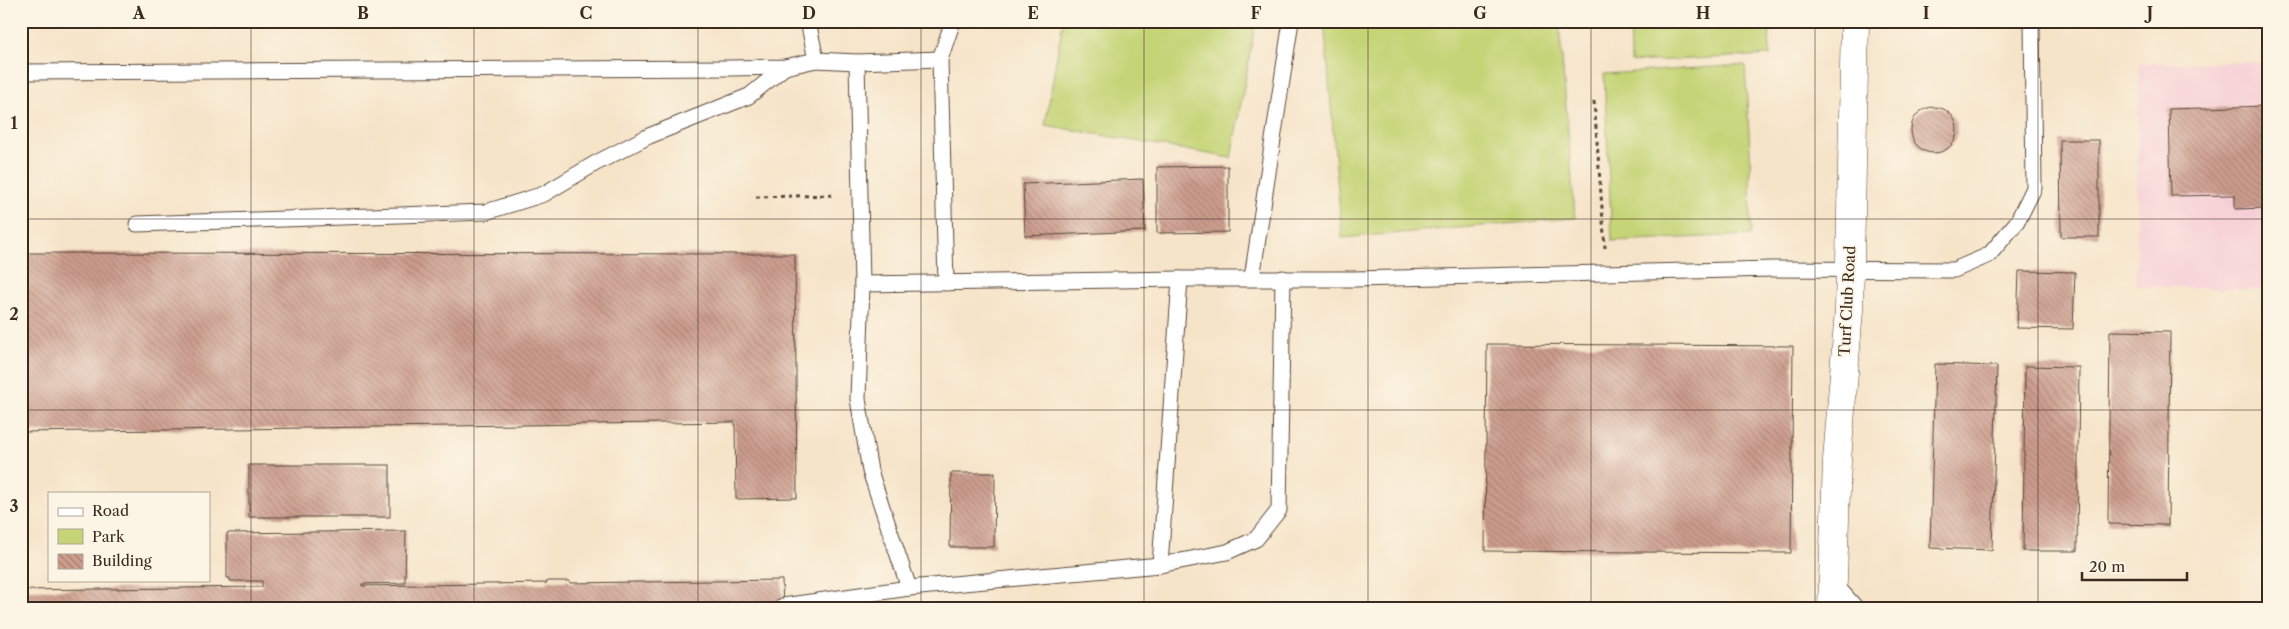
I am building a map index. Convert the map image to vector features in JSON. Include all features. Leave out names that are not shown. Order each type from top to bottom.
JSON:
[{"type":"street","name":"Turf Club Road","points":[[1832,608],[1850,269],[1855,21]]},
{"type":"lane","points":[[808,21],[816,60]]},
{"type":"lane","points":[[946,283],[940,59],[953,21]]},
{"type":"lane","points":[[1252,278],[1291,21]]},
{"type":"lane","points":[[862,284],[1180,278],[1354,279],[1774,269],[1954,270],[1989,255],[2017,222],[2034,188],[2032,21]]},
{"type":"lane","points":[[21,72],[785,67],[816,60],[857,62],[940,59]]},
{"type":"lane","points":[[857,62],[862,284],[858,400],[870,471],[909,588]]},
{"type":"lane","points":[[137,224],[486,212],[544,194],[596,163],[649,136],[749,96],[785,67]]},
{"type":"lane","points":[[1160,565],[1180,278]]},
{"type":"lane","points":[[783,606],[909,588],[1160,565],[1227,552],[1256,539],[1279,510],[1283,278]]},
{"type":"lane","points":[[1832,581],[1856,608]]},
{"type":"path","points":[[1594,101],[1607,274]]},
{"type":"path","points":[[756,197],[860,194]]},
{"type":"shaded area","points":[[2268,62],[2268,290],[2136,286],[2139,63]]},
{"type":"green space","points":[[1063,21],[1256,21],[1231,158],[1045,125]]},
{"type":"green space","points":[[1324,21],[1559,21],[1575,218],[1342,238]]},
{"type":"green space","points":[[1630,21],[1769,21],[1770,55],[1631,62]]},
{"type":"green space","points":[[1745,65],[1750,150],[1751,235],[1612,241],[1604,74]]},
{"type":"building","points":[[2268,106],[2268,208],[2235,209],[2235,195],[2171,196],[2169,109]]},
{"type":"building","points":[[1939,107],[1951,113],[1956,121],[1956,139],[1951,147],[1943,152],[1929,153],[1917,147],[1912,139],[1911,125],[1917,113],[1925,108]]},
{"type":"building","points":[[2060,140],[2099,140],[2099,237],[2061,237]]},
{"type":"building","points":[[1228,166],[1228,232],[1157,233],[1157,167]]},
{"type":"building","points":[[1143,179],[1145,231],[1025,236],[1023,184]]},
{"type":"building","points":[[21,253],[795,254],[797,498],[736,499],[735,422],[21,432]]},
{"type":"building","points":[[2019,271],[2075,272],[2073,329],[2017,328]]},
{"type":"building","points":[[2110,331],[2170,332],[2168,525],[2108,524]]},
{"type":"building","points":[[1487,344],[1793,346],[1791,553],[1485,551]]},
{"type":"building","points":[[1935,364],[1997,366],[1992,550],[1930,548]]},
{"type":"building","points":[[2025,366],[2079,367],[2077,551],[2023,551]]},
{"type":"building","points":[[249,465],[390,465],[390,517],[249,517]]},
{"type":"building","points":[[951,473],[995,473],[994,547],[950,547]]},
{"type":"building","points":[[406,531],[405,583],[362,584],[362,586],[547,583],[547,581],[570,581],[570,583],[782,580],[783,608],[21,608],[21,590],[262,587],[262,581],[230,581],[230,578],[227,578],[227,533]]}]
